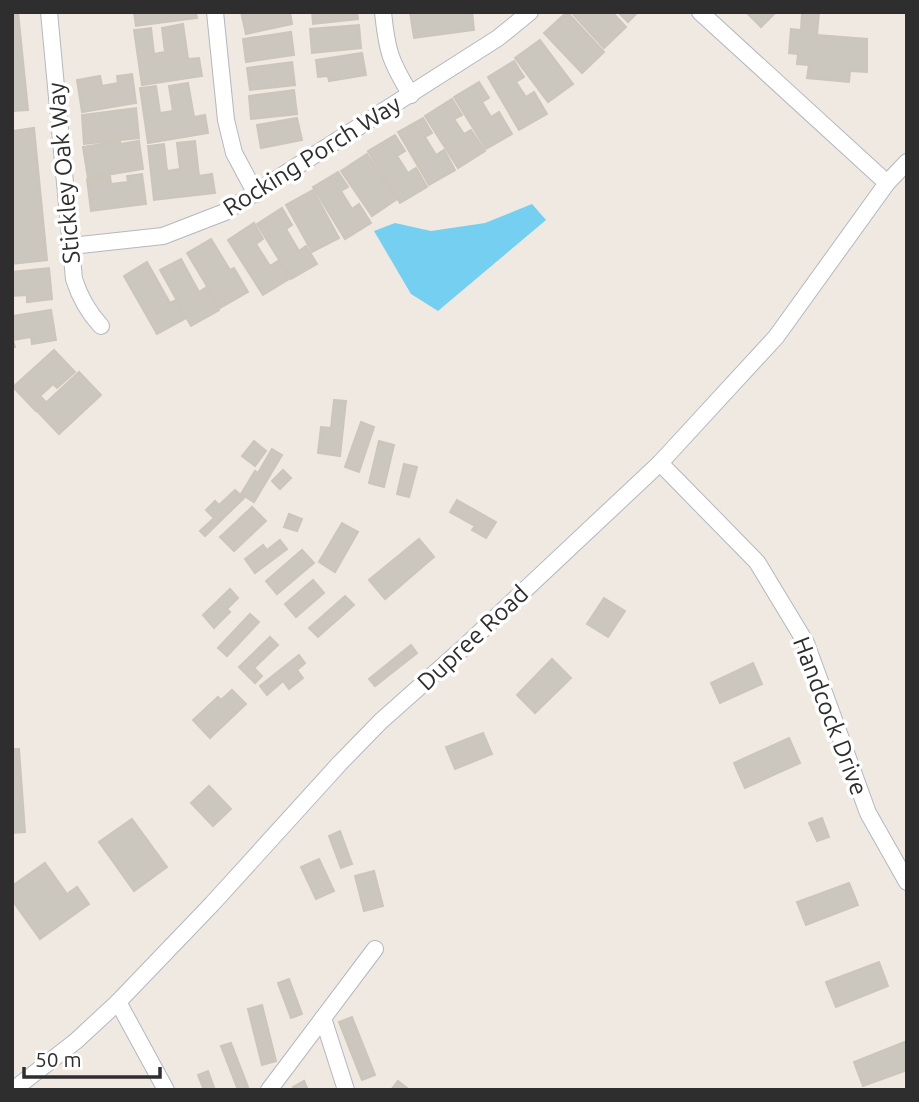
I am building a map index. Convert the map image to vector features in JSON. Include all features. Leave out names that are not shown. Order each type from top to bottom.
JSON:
[{"type":"street","name":"Stickley Oak Way","points":[[49,12],[74,279],[79,296],[101,326]]},
{"type":"street","points":[[215,12],[226,120],[234,153],[256,194]]},
{"type":"street","points":[[383,12],[387,49],[394,67],[411,95]]},
{"type":"street","name":"Rocking Porch Way","points":[[71,246],[163,236],[225,212],[498,38],[530,12]]},
{"type":"street","points":[[700,12],[887,183]]},
{"type":"street","name":"Dupree Road","points":[[13,1090],[39,1072],[118,1002],[381,721],[462,649],[660,463],[776,337],[887,183],[907,162]]},
{"type":"street","name":"Handcock Drive","points":[[660,463],[757,562],[806,643],[868,814],[907,882]]},
{"type":"street","points":[[270,1090],[375,949]]},
{"type":"street","points":[[118,1002],[166,1090]]},
{"type":"street","points":[[323,1018],[346,1090]]},
{"type":"water","points":[[532,204],[546,220],[438,311],[411,294],[374,231],[395,223],[431,231],[485,223]]},
{"type":"building","points":[[12,12],[18,12],[28,110],[12,111]]},
{"type":"building","points":[[134,12],[196,12],[197,18],[136,26]]},
{"type":"building","points":[[241,12],[290,12],[292,24],[246,34]]},
{"type":"building","points":[[312,12],[357,12],[358,19],[313,24]]},
{"type":"building","points":[[410,12],[472,12],[474,30],[414,38]]},
{"type":"building","points":[[567,12],[604,52],[582,73],[544,33]]},
{"type":"building","points":[[571,12],[612,12],[626,27],[604,48]]},
{"type":"building","points":[[618,12],[638,12],[628,22]]},
{"type":"building","points":[[746,12],[776,12],[761,27]]},
{"type":"building","points":[[802,12],[819,12],[817,35],[867,39],[867,72],[850,71],[849,82],[807,78],[809,65],[797,64],[798,54],[789,53],[791,29],[801,30]]},
{"type":"building","points":[[183,24],[188,59],[199,58],[202,76],[142,85],[134,30],[151,28],[154,54],[165,52],[162,28]]},
{"type":"building","points":[[359,25],[361,48],[312,53],[310,29]]},
{"type":"building","points":[[291,32],[294,55],[246,62],[243,39]]},
{"type":"building","points":[[540,40],[573,84],[548,102],[515,58]]},
{"type":"building","points":[[362,53],[366,75],[329,81],[328,76],[318,77],[316,60]]},
{"type":"building","points":[[514,61],[524,77],[516,82],[526,97],[534,92],[547,114],[519,130],[488,77]]},
{"type":"building","points":[[292,62],[295,85],[250,90],[247,68]]},
{"type":"building","points":[[132,74],[136,103],[82,112],[77,80],[100,76],[102,86],[118,83],[117,76]]},
{"type":"building","points":[[479,82],[489,98],[482,102],[491,117],[499,112],[512,134],[486,149],[454,97]]},
{"type":"building","points":[[188,83],[194,117],[205,115],[208,133],[148,143],[140,88],[156,86],[160,113],[173,111],[169,86]]},
{"type":"building","points":[[294,90],[297,114],[251,119],[249,96]]},
{"type":"building","points":[[452,99],[462,115],[454,119],[464,134],[471,130],[485,151],[458,168],[425,116]]},
{"type":"building","points":[[136,108],[139,138],[84,144],[82,115]]},
{"type":"building","points":[[297,118],[302,140],[261,148],[257,125]]},
{"type":"building","points":[[423,118],[432,133],[425,137],[436,155],[444,150],[455,170],[429,185],[398,132]]},
{"type":"building","points":[[34,128],[47,260],[12,264],[12,131]]},
{"type":"building","points":[[395,135],[405,151],[397,156],[408,173],[416,168],[427,187],[400,203],[368,151]]},
{"type":"building","points":[[120,141],[120,144],[139,141],[143,169],[88,178],[83,147]]},
{"type":"building","points":[[195,141],[199,176],[212,174],[215,193],[154,200],[148,146],[164,144],[167,171],[180,169],[177,143]]},
{"type":"building","points":[[367,154],[397,199],[372,216],[341,171]]},
{"type":"building","points":[[338,172],[348,187],[341,191],[352,209],[359,204],[371,223],[345,239],[313,187]]},
{"type":"building","points":[[142,174],[146,204],[91,211],[87,179],[110,176],[111,184],[128,182],[127,176]]},
{"type":"building","points":[[313,190],[339,238],[312,252],[286,205]]},
{"type":"building","points":[[282,208],[292,225],[286,229],[299,251],[306,246],[317,264],[291,279],[257,224]]},
{"type":"building","points":[[254,223],[263,239],[256,244],[270,266],[278,261],[289,279],[263,295],[228,240]]},
{"type":"building","points":[[211,239],[230,270],[234,268],[248,292],[220,308],[187,253]]},
{"type":"building","points":[[181,259],[199,292],[207,287],[219,310],[191,326],[160,270]]},
{"type":"building","points":[[147,262],[170,303],[176,300],[186,318],[157,334],[124,276]]},
{"type":"building","points":[[49,268],[52,299],[27,302],[27,295],[12,296],[12,272]]},
{"type":"building","points":[[51,310],[56,340],[32,344],[31,337],[13,340],[15,347],[12,347],[12,316]]},
{"type":"building","points":[[54,350],[75,372],[57,388],[53,384],[40,396],[46,402],[36,411],[13,387]]},
{"type":"building","points":[[79,372],[101,395],[59,434],[37,411]]},
{"type":"building","points":[[334,400],[346,401],[340,456],[318,453],[321,427],[331,428]]},
{"type":"building","points":[[361,422],[374,427],[359,472],[345,467]]},
{"type":"building","points":[[254,441],[266,451],[255,466],[242,456]]},
{"type":"building","points":[[379,441],[394,445],[384,487],[369,483]]},
{"type":"building","points":[[272,449],[282,455],[254,502],[241,494]]},
{"type":"building","points":[[404,464],[417,467],[409,497],[397,494]]},
{"type":"building","points":[[283,470],[291,478],[280,489],[272,481]]},
{"type":"building","points":[[235,490],[244,498],[205,536],[200,531],[214,518],[206,510],[215,501],[219,505]]},
{"type":"building","points":[[457,500],[496,522],[486,538],[472,530],[475,526],[450,512]]},
{"type":"building","points":[[252,507],[266,521],[234,551],[220,537]]},
{"type":"building","points":[[289,514],[302,519],[297,531],[284,527]]},
{"type":"building","points":[[342,523],[358,532],[335,572],[319,562]]},
{"type":"building","points":[[419,539],[434,557],[385,599],[369,580]]},
{"type":"building","points":[[280,540],[287,549],[255,573],[245,559],[263,545],[267,550]]},
{"type":"building","points":[[302,550],[314,563],[277,594],[266,581]]},
{"type":"building","points":[[313,580],[324,593],[296,617],[285,604]]},
{"type":"building","points":[[230,589],[238,598],[227,609],[230,612],[214,628],[203,615]]},
{"type":"building","points":[[345,596],[354,605],[318,637],[309,628]]},
{"type":"building","points":[[604,598],[625,611],[608,637],[587,624]]},
{"type":"building","points":[[250,614],[259,622],[227,656],[218,648]]},
{"type":"building","points":[[270,637],[278,645],[254,668],[262,676],[255,683],[239,667]]},
{"type":"building","points":[[411,645],[417,653],[375,686],[369,679]]},
{"type":"building","points":[[299,655],[305,663],[297,670],[303,678],[289,689],[283,681],[267,695],[260,686]]},
{"type":"building","points":[[552,659],[571,678],[535,713],[517,695]]},
{"type":"building","points":[[753,663],[762,684],[720,703],[711,683]]},
{"type":"building","points":[[232,690],[246,704],[210,738],[193,720],[218,697],[221,700]]},
{"type":"building","points":[[483,733],[492,754],[455,769],[446,747]]},
{"type":"building","points":[[789,738],[800,763],[745,788],[734,763]]},
{"type":"building","points":[[12,749],[19,749],[25,832],[12,833]]},
{"type":"building","points":[[209,786],[231,809],[213,826],[191,803]]},
{"type":"building","points":[[822,818],[829,837],[817,841],[809,823]]},
{"type":"building","points":[[132,819],[167,867],[134,891],[99,842]]},
{"type":"building","points":[[340,831],[352,864],[341,868],[329,836]]},
{"type":"building","points":[[319,859],[334,891],[316,899],[301,867]]},
{"type":"building","points":[[45,863],[67,894],[77,887],[89,904],[40,939],[12,900],[12,886]]},
{"type":"building","points":[[374,871],[383,906],[364,911],[355,876]]},
{"type":"building","points":[[849,883],[858,905],[806,925],[797,902]]},
{"type":"building","points":[[879,962],[888,986],[836,1007],[826,982]]},
{"type":"building","points":[[289,979],[302,1014],[291,1018],[278,983]]},
{"type":"building","points":[[262,1005],[276,1061],[262,1065],[248,1009]]},
{"type":"building","points":[[352,1017],[375,1075],[362,1080],[339,1022]]},
{"type":"building","points":[[907,1041],[907,1070],[863,1086],[854,1062]]},
{"type":"building","points":[[231,1043],[248,1087],[242,1090],[238,1090],[221,1046]]},
{"type":"building","points":[[208,1071],[215,1090],[204,1090],[198,1075]]},
{"type":"building","points":[[304,1081],[308,1090],[294,1090],[293,1087]]},
{"type":"building","points":[[398,1081],[407,1088],[406,1090],[391,1090]]}]
